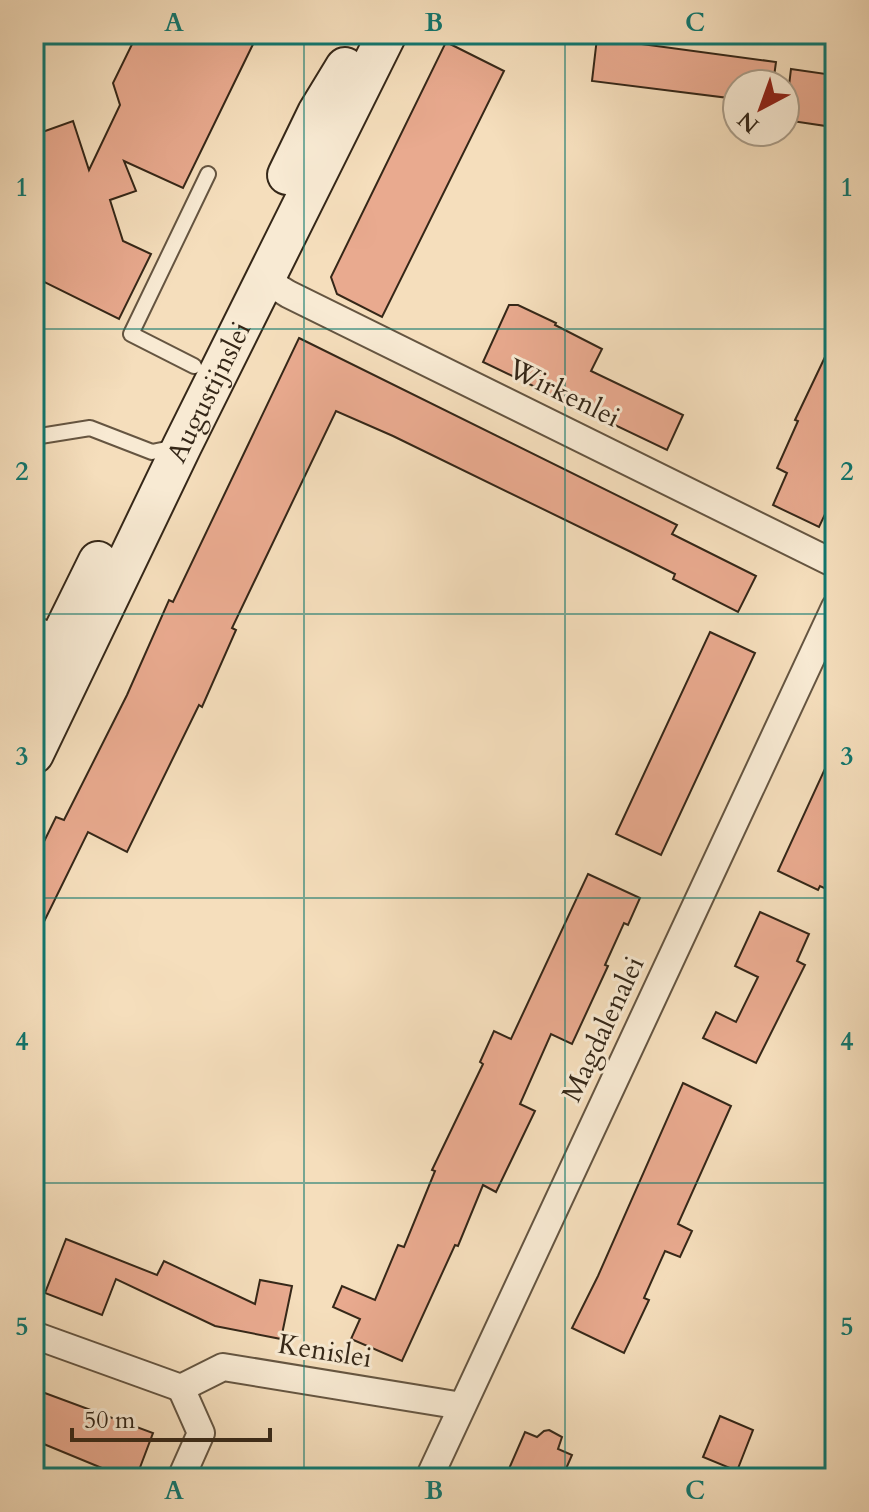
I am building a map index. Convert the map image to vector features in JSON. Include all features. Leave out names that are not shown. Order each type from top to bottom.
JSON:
[{"type":"street","name":"Augustijnslei","points":[[34,754],[167,449],[194,366],[317,113],[365,34]]},
{"type":"street","name":"Augustijnslei","points":[[41,679],[48,629],[167,449],[264,279],[387,34]]},
{"type":"street","name":"Wirkenlei","points":[[264,279],[288,294],[835,564]]},
{"type":"street","name":"Magdalenalei","points":[[429,1478],[835,607]]},
{"type":"street","points":[[34,1335],[181,1388],[201,1433],[181,1478]]},
{"type":"street","name":"Kenislei","points":[[181,1388],[223,1367],[462,1406]]},
{"type":"lane","points":[[194,366],[131,334],[208,174]]},
{"type":"lane","points":[[34,437],[90,428],[167,449]]},
{"type":"lane","points":[[34,723],[41,679]]},
{"type":"building","points":[[137,34],[258,34],[183,188],[124,161],[136,191],[110,200],[123,241],[151,254],[119,319],[34,277],[34,135],[73,121],[89,170],[120,105],[113,83]]},
{"type":"building","points":[[597,38],[776,62],[775,68],[721,68],[721,97],[592,81]]},
{"type":"building","points":[[446,42],[504,71],[382,317],[337,294],[331,277]]},
{"type":"building","points":[[801,70],[833,75],[826,126],[801,122]]},
{"type":"building","points":[[509,305],[518,305],[602,349],[591,371],[683,415],[667,450],[483,362]]},
{"type":"building","points":[[835,336],[835,493],[819,527],[773,505],[787,473],[777,468],[798,421],[795,420]]},
{"type":"building","points":[[299,338],[677,525],[672,534],[756,576],[738,612],[673,579],[675,574],[631,552],[336,411],[232,628],[236,630],[202,707],[199,705],[127,852],[88,832],[34,942],[34,862],[56,817],[64,820],[127,695],[169,600],[173,602]]},
{"type":"building","points":[[710,632],[755,653],[661,855],[616,834]]},
{"type":"building","points":[[835,747],[835,893],[820,886],[818,890],[778,871]]},
{"type":"building","points":[[588,874],[640,898],[628,925],[624,923],[572,1044],[551,1034],[520,1104],[535,1111],[496,1192],[483,1185],[458,1246],[455,1245],[402,1361],[351,1339],[360,1319],[333,1307],[342,1286],[375,1300],[398,1245],[404,1247],[435,1171],[432,1170],[483,1064],[480,1062],[494,1031],[511,1039]]},
{"type":"building","points":[[760,912],[809,934],[797,961],[805,965],[756,1063],[703,1038],[716,1012],[736,1022],[758,977],[735,966]]},
{"type":"building","points":[[683,1083],[731,1106],[678,1224],[692,1231],[680,1257],[665,1251],[644,1298],[649,1300],[624,1353],[572,1328]]},
{"type":"building","points":[[66,1239],[157,1275],[164,1261],[255,1304],[260,1280],[292,1286],[281,1339],[215,1326],[116,1279],[102,1315],[45,1293]]},
{"type":"building","points":[[34,1389],[153,1433],[136,1478],[126,1478],[34,1440]]},
{"type":"building","points":[[720,1416],[753,1430],[737,1471],[703,1457]]},
{"type":"building","points":[[549,1430],[562,1437],[558,1449],[572,1455],[562,1478],[522,1478],[508,1471],[525,1432],[537,1437]]}]
